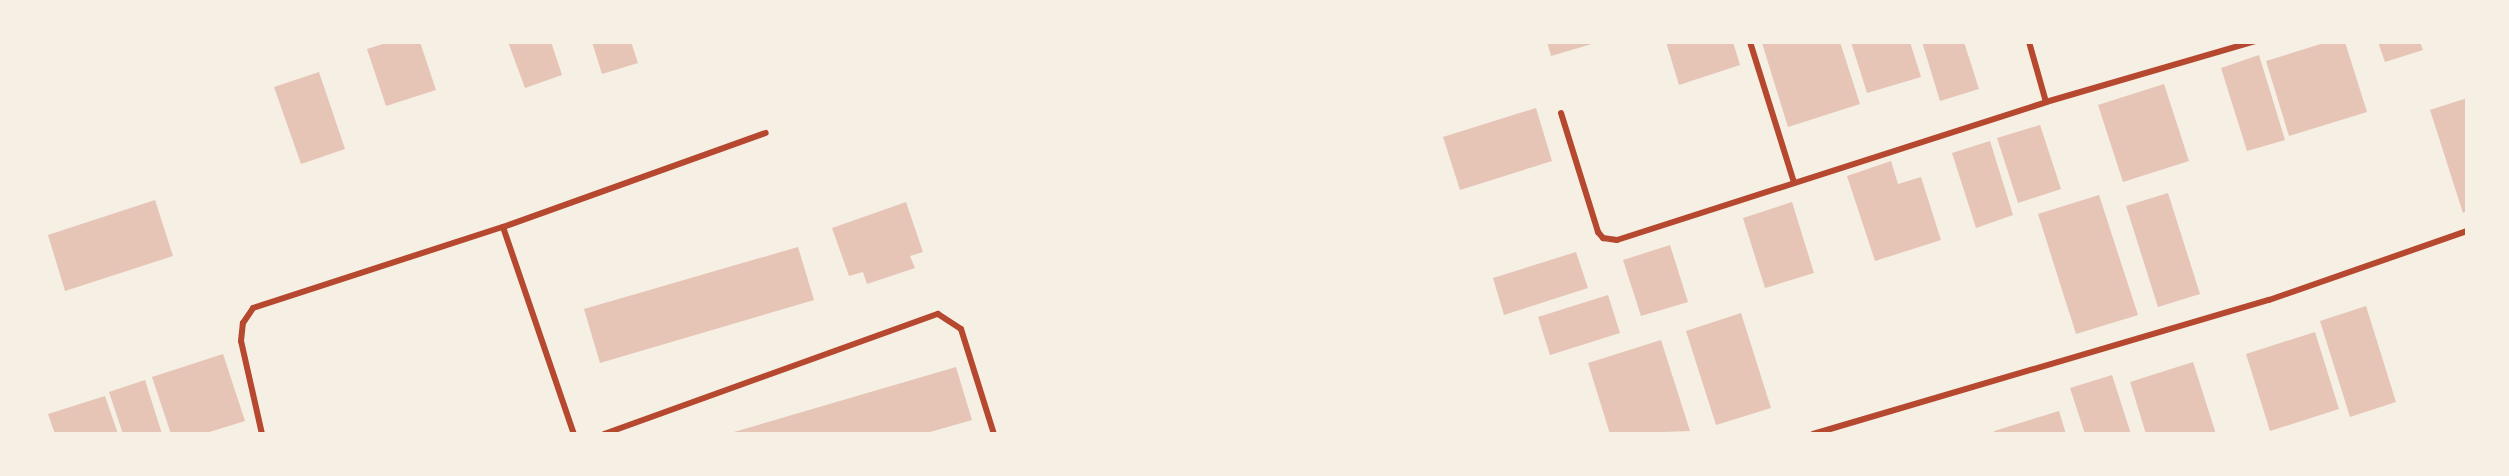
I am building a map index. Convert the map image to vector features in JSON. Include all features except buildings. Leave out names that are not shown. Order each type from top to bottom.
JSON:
[{"type":"street","points":[[1750,42],[1794,182]]},
{"type":"street","points":[[2029,42],[2046,102]]},
{"type":"street","points":[[1561,113],[1598,232],[1609,240],[2046,102],[2253,42]]},
{"type":"street","points":[[262,434],[241,341],[243,323],[253,308],[503,227],[766,133]]},
{"type":"street","points":[[503,227],[574,434]]},
{"type":"street","points":[[1813,434],[2269,300],[2467,231]]},
{"type":"street","points":[[604,434],[938,314],[961,329],[994,434]]}]
